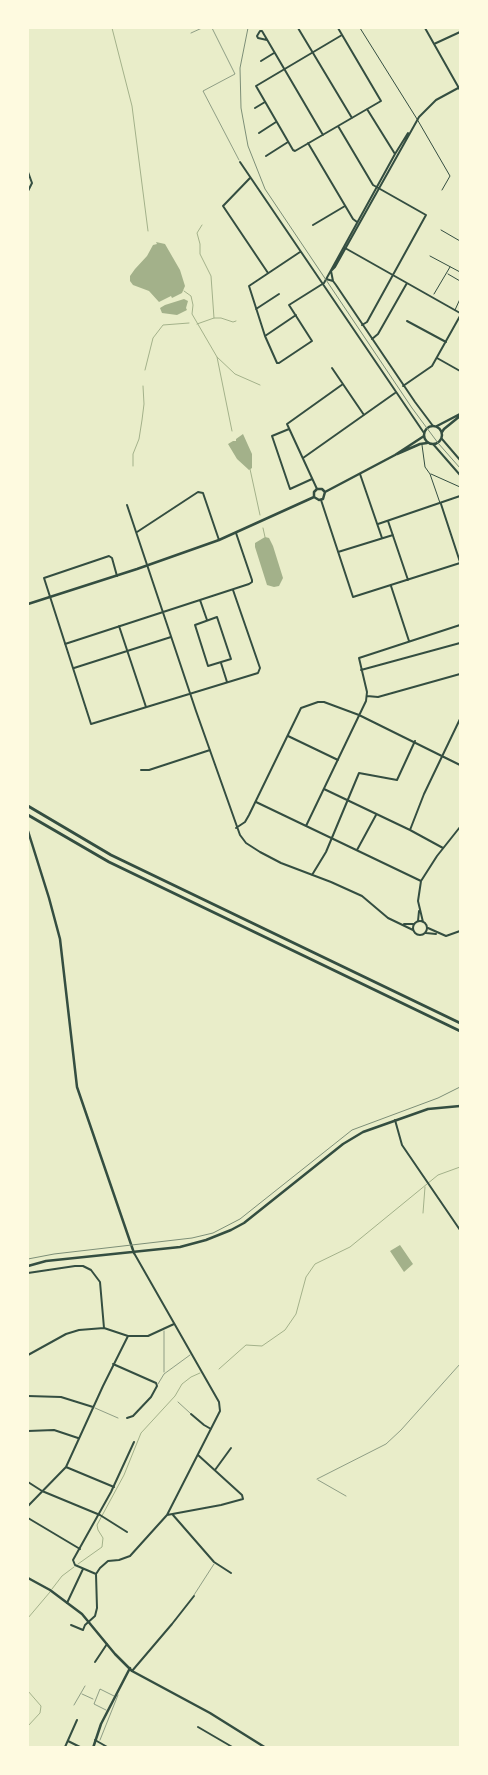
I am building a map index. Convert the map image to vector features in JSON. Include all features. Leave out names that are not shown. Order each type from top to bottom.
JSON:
[{"type":"highway","points":[[28,806],[111,856],[460,1023]]},
{"type":"highway","points":[[28,815],[109,862],[460,1031]]},
{"type":"main road","points":[[395,455],[424,435],[427,428],[460,415]]},
{"type":"main road","points":[[325,492],[420,444],[438,443],[442,439],[442,432],[445,428],[460,415]]},
{"type":"main road","points":[[435,426],[442,432]]},
{"type":"main road","points":[[424,435],[428,443]]},
{"type":"main road","points":[[314,497],[314,492],[317,489],[322,489],[325,492]]},
{"type":"main road","points":[[28,604],[148,566],[219,540],[314,497],[321,500],[324,498],[325,492]]},
{"type":"main road","points":[[28,830],[60,939],[77,1087],[134,1252]]},
{"type":"main road","points":[[28,1266],[46,1261],[188,1245],[206,1240],[231,1230],[249,1219],[354,1137],[372,1128],[428,1109],[460,1106]]},
{"type":"main road","points":[[28,1578],[50,1590],[89,1622],[131,1670],[210,1713],[266,1748]]},
{"type":"main road","points":[[93,1748],[107,1711],[131,1670]]},
{"type":"street","points":[[298,28],[352,118]]},
{"type":"street","points":[[338,28],[381,101],[295,151],[256,86],[342,35]]},
{"type":"street","points":[[360,28],[450,176],[442,190]]},
{"type":"street","points":[[300,252],[249,286],[275,362],[279,363],[312,341],[290,305],[324,284],[331,271],[336,267],[344,248],[417,119],[436,100],[460,88],[425,28]]},
{"type":"street","points":[[434,44],[460,32]]},
{"type":"street","points":[[266,40],[323,135]]},
{"type":"street","points":[[262,60],[274,53]]},
{"type":"street","points":[[255,108],[265,102]]},
{"type":"street","points":[[367,109],[396,155]]},
{"type":"street","points":[[259,133],[276,122]]},
{"type":"street","points":[[338,126],[373,185],[426,215],[367,322],[362,324]]},
{"type":"street","points":[[266,156],[288,142]]},
{"type":"street","points":[[308,143],[353,219],[358,223]]},
{"type":"street","points":[[240,162],[424,435]]},
{"type":"street","points":[[28,172],[32,183],[28,191]]},
{"type":"street","points":[[250,178],[223,206],[268,274]]},
{"type":"street","points":[[312,225],[345,206]]},
{"type":"street","points":[[441,230],[460,241]]},
{"type":"street","points":[[344,248],[460,315],[432,366],[404,386]]},
{"type":"street","points":[[430,256],[460,272]]},
{"type":"street","points":[[434,294],[451,267]]},
{"type":"street","points":[[331,271],[333,282],[427,420],[435,426]]},
{"type":"street","points":[[447,274],[460,281]]},
{"type":"street","points":[[326,279],[333,282]]},
{"type":"street","points":[[372,339],[378,334],[407,283]]},
{"type":"street","points":[[256,308],[279,294]]},
{"type":"street","points":[[454,310],[460,301]]},
{"type":"street","points":[[265,336],[296,315]]},
{"type":"street","points":[[407,321],[446,342]]},
{"type":"street","points":[[437,358],[460,371]]},
{"type":"street","points":[[332,368],[364,414]]},
{"type":"street","points":[[317,489],[287,424],[343,384]]},
{"type":"street","points":[[303,458],[396,392]]},
{"type":"street","points":[[289,429],[272,436],[290,489],[312,479]]},
{"type":"street","points":[[442,439],[460,460]]},
{"type":"street","points":[[433,444],[460,474]]},
{"type":"street","points":[[321,500],[352,597],[460,562],[430,474],[424,467],[422,445]]},
{"type":"street","points":[[360,474],[382,538]]},
{"type":"street","points":[[430,474],[460,486]]},
{"type":"street","points":[[137,533],[198,492],[203,493],[219,540]]},
{"type":"street","points":[[378,524],[460,496]]},
{"type":"street","points":[[127,505],[236,828],[243,839],[254,849],[281,863],[362,896],[388,918],[419,935],[426,933],[446,936],[460,931]]},
{"type":"street","points":[[388,521],[408,580]]},
{"type":"street","points":[[65,644],[233,590],[252,582],[236,533]]},
{"type":"street","points":[[338,552],[392,534]]},
{"type":"street","points":[[117,576],[112,557],[46,576],[44,580],[91,724],[258,673],[260,671],[233,590]]},
{"type":"street","points":[[390,586],[409,642]]},
{"type":"street","points":[[200,600],[207,620]]},
{"type":"street","points":[[217,617],[231,659],[208,666],[194,625],[207,620],[217,617]]},
{"type":"street","points":[[306,826],[367,696],[359,658],[460,625]]},
{"type":"street","points":[[119,626],[146,707]]},
{"type":"street","points":[[73,669],[171,637]]},
{"type":"street","points":[[361,670],[460,643]]},
{"type":"street","points":[[221,662],[227,682]]},
{"type":"street","points":[[367,696],[378,697],[460,674]]},
{"type":"street","points":[[236,828],[244,822],[256,802],[300,712],[304,707],[318,702],[324,702],[359,715],[415,741],[460,765]]},
{"type":"street","points":[[410,830],[418,808],[460,719]]},
{"type":"street","points":[[287,736],[338,760]]},
{"type":"street","points":[[312,875],[332,838],[359,773],[397,780],[415,741]]},
{"type":"street","points":[[141,770],[149,770],[210,750]]},
{"type":"street","points":[[324,789],[443,848]]},
{"type":"street","points":[[256,802],[421,881]]},
{"type":"street","points":[[357,850],[376,814]]},
{"type":"street","points":[[418,921],[418,896],[421,881],[431,864],[460,827]]},
{"type":"street","points":[[419,909],[423,922],[427,927],[439,934]]},
{"type":"street","points":[[401,924],[423,922]]},
{"type":"street","points":[[413,930],[414,924]]},
{"type":"street","points":[[426,933],[427,927]]},
{"type":"street","points":[[395,1120],[402,1145],[460,1230]]},
{"type":"street","points":[[71,1626],[83,1630],[85,1625],[94,1618],[97,1611],[96,1574],[108,1561],[130,1556],[166,1515],[219,1414],[220,1405],[134,1252]]},
{"type":"street","points":[[28,1273],[75,1266],[83,1266],[91,1270],[100,1282],[104,1328]]},
{"type":"street","points":[[28,1355],[74,1331],[104,1328],[128,1336],[148,1336],[174,1324]]},
{"type":"street","points":[[28,1506],[66,1467],[113,1364],[128,1336]]},
{"type":"street","points":[[113,1364],[156,1383],[157,1386],[151,1397],[133,1416],[128,1418]]},
{"type":"street","points":[[28,1396],[61,1397],[93,1407]]},
{"type":"street","points":[[191,1414],[211,1429]]},
{"type":"street","points":[[28,1431],[54,1430],[78,1438]]},
{"type":"street","points":[[96,1574],[82,1569],[73,1562],[114,1487],[134,1442]]},
{"type":"street","points":[[215,1470],[231,1448]]},
{"type":"street","points":[[166,1515],[243,1499],[242,1495],[198,1455]]},
{"type":"street","points":[[66,1467],[114,1487]]},
{"type":"street","points":[[28,1482],[42,1491],[99,1514],[127,1532]]},
{"type":"street","points":[[173,1515],[215,1563],[231,1574]]},
{"type":"street","points":[[28,1518],[80,1549]]},
{"type":"street","points":[[67,1603],[82,1569]]},
{"type":"street","points":[[131,1670],[194,1596]]},
{"type":"street","points":[[95,1662],[107,1644]]},
{"type":"street","points":[[65,1747],[77,1720]]},
{"type":"street","points":[[198,1727],[234,1748]]},
{"type":"street","points":[[95,1740],[109,1748]]},
{"type":"street","points":[[68,1741],[82,1748]]},
{"type":"lane","points":[[191,33],[202,28]]},
{"type":"lane","points":[[212,28],[235,74],[203,92],[240,162]]},
{"type":"lane","points":[[164,1329],[166,1333],[164,1374]]},
{"type":"lane","points":[[157,1386],[164,1374],[191,1354]]},
{"type":"lane","points":[[346,1496],[317,1479],[386,1444],[401,1430],[460,1364]]},
{"type":"lane","points":[[178,1402],[191,1414]]},
{"type":"lane","points":[[93,1407],[118,1418]]},
{"type":"lane","points":[[194,1596],[215,1563]]},
{"type":"lane","points":[[74,1705],[85,1686]]},
{"type":"lane","points":[[94,1700],[100,1689],[115,1695],[118,1694],[99,1742]]},
{"type":"lane","points":[[81,1693],[94,1700],[94,1704],[107,1711]]},
{"type":"shaded area","points":[[156,242],[165,244],[180,270],[185,286],[182,293],[159,302],[149,291],[133,285],[130,281],[130,276],[147,256],[153,245],[157,244]]},
{"type":"shaded area","points":[[184,299],[188,301],[187,310],[177,315],[162,313],[160,308]]},
{"type":"shaded area","points":[[243,434],[252,454],[252,468],[249,470],[237,459],[228,444],[236,441]]},
{"type":"shaded area","points":[[265,537],[269,538],[273,546],[283,578],[279,586],[267,585],[255,547],[255,543]]},
{"type":"shaded area","points":[[400,1245],[413,1264],[404,1272],[390,1251]]},
{"type":"waterway","points":[[112,28],[132,106],[148,231]]},
{"type":"waterway","points":[[202,225],[197,233],[200,254],[211,276],[214,318]]},
{"type":"waterway","points":[[184,291],[191,296],[192,314],[217,357],[232,431]]},
{"type":"waterway","points":[[197,324],[214,318],[236,321]]},
{"type":"waterway","points":[[145,370],[153,338],[163,325],[189,323]]},
{"type":"waterway","points":[[217,357],[235,374],[260,385]]},
{"type":"waterway","points":[[133,466],[133,454],[139,439],[144,404],[143,386]]},
{"type":"waterway","points":[[250,469],[260,515]]},
{"type":"waterway","points":[[263,528],[265,537]]},
{"type":"waterway","points":[[219,1369],[246,1345],[262,1346],[285,1330],[296,1314],[306,1277],[315,1264],[350,1247],[438,1175],[460,1167]]},
{"type":"waterway","points":[[423,1213],[425,1187]]},
{"type":"waterway","points":[[78,1564],[102,1547],[103,1538],[97,1525],[124,1475],[141,1433],[175,1396],[182,1384],[200,1373]]},
{"type":"waterway","points":[[52,1589],[62,1576],[74,1567]]},
{"type":"waterway","points":[[28,1618],[50,1592]]},
{"type":"waterway","points":[[28,1691],[41,1706],[40,1713],[28,1726]]},
{"type":"tram line","points":[[248,28],[240,68],[241,108],[248,146],[265,189],[412,408],[438,443],[460,468]]},
{"type":"tram line","points":[[28,1259],[54,1254],[192,1238],[213,1233],[240,1219],[352,1130],[438,1098],[460,1087]]}]
